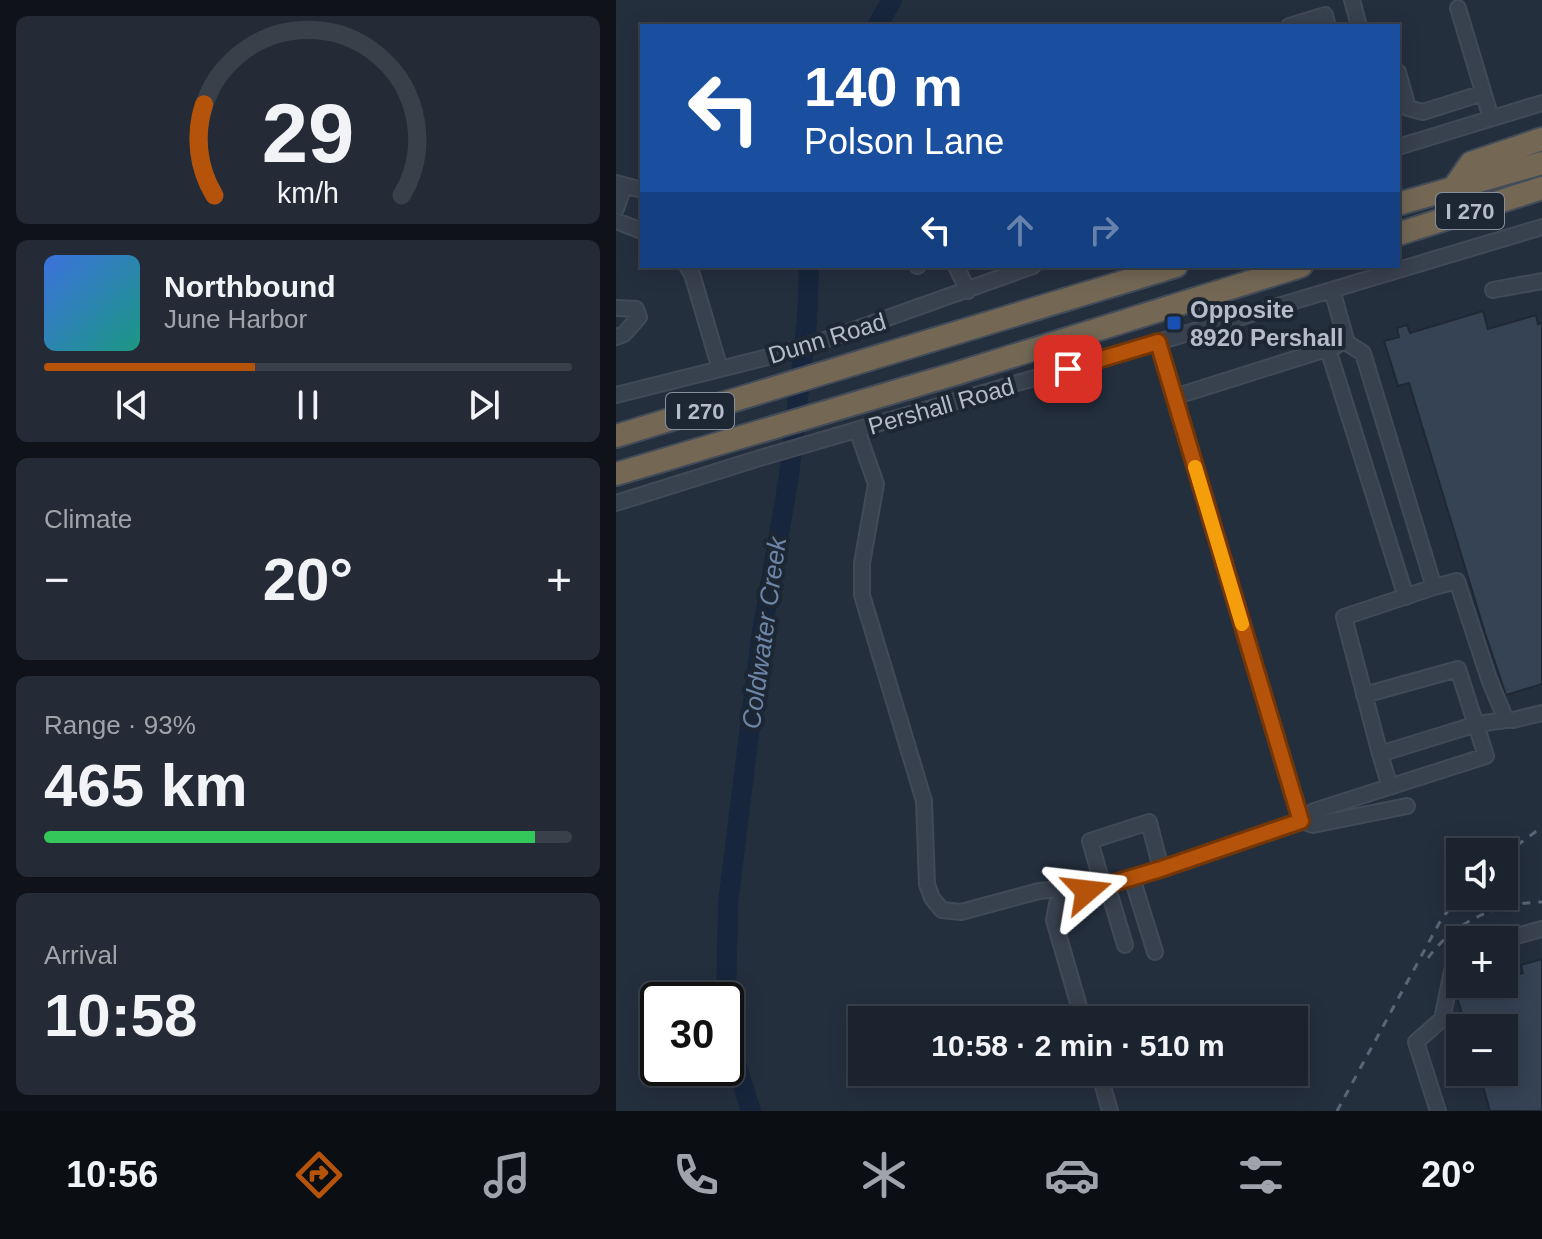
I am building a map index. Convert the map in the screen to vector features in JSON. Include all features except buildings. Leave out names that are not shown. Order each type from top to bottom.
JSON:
[{"type":"highway","points":[[1453,189],[1471,163],[1542,139]]},
{"type":"highway","name":"I 270","points":[[1400,203],[1542,163]]},
{"type":"highway","name":"I 270","points":[[1400,233],[1542,188]]},
{"type":"highway","name":"I 270","points":[[616,436],[1169,268]]},
{"type":"highway","name":"I 270","points":[[616,474],[819,415],[1295,268]]},
{"type":"street","points":[[1352,0],[1358,24]]},
{"type":"street","points":[[1458,8],[1491,118]]},
{"type":"street","points":[[1304,24],[1326,21]]},
{"type":"street","points":[[1400,79],[1408,108],[1414,111],[1423,112],[1483,93]]},
{"type":"street","points":[[1400,146],[1542,103]]},
{"type":"street","points":[[616,209],[620,184],[640,189]]},
{"type":"street","points":[[616,221],[640,230]]},
{"type":"street","name":"Pershall Road","points":[[616,503],[1542,227]]},
{"type":"street","points":[[688,268],[720,369]]},
{"type":"street","points":[[957,268],[968,291]]},
{"type":"street","name":"Dunn Road","points":[[616,395],[834,337],[968,291],[997,273],[1023,268]]},
{"type":"street","points":[[1493,290],[1542,281]]},
{"type":"street","points":[[1332,290],[1347,343],[1363,353],[1434,587]]},
{"type":"street","points":[[616,308],[636,309],[639,317],[624,334],[616,337]]},
{"type":"street","points":[[1158,342],[1301,821]]},
{"type":"street","points":[[1174,397],[1347,343]]},
{"type":"street","points":[[1328,349],[1406,597]]},
{"type":"street","points":[[857,430],[876,484],[862,563],[862,595],[924,801],[927,884],[932,898],[942,910],[961,912],[1039,891],[1063,889],[1071,896]]},
{"type":"street","points":[[1390,787],[1344,617],[1457,581],[1489,679],[1506,720]]},
{"type":"street","points":[[1079,1006],[1054,920],[1057,904],[1071,896],[1301,821],[1314,811],[1486,756],[1458,669],[1364,695]]},
{"type":"street","points":[[1380,754],[1477,724],[1542,713]]},
{"type":"street","points":[[1301,821],[1313,825],[1407,806]]},
{"type":"street","points":[[1125,945],[1090,841],[1149,822],[1161,869]]},
{"type":"street","points":[[1132,878],[1155,952]]},
{"type":"street","points":[[1518,936],[1542,929]]},
{"type":"street","points":[[1438,1111],[1416,1042],[1442,1019],[1446,998]]},
{"type":"street","points":[[1103,1086],[1110,1111]]},
{"type":"waterway","name":"Coldwater Creek","points":[[878,24],[892,0]]},
{"type":"waterway","name":"Coldwater Creek","points":[[726,982],[728,903],[761,638],[789,476],[807,320],[809,268]]},
{"type":"waterway","name":"Coldwater Creek","points":[[743,1086],[751,1111]]},
{"type":"railway","points":[[1518,845],[1542,827]]},
{"type":"railway","points":[[1428,958],[1451,934],[1478,916],[1509,906],[1542,902]]},
{"type":"railway","points":[[1337,1111],[1449,910]]},
{"type":"slow traffic","points":[[1195,467],[1242,624]]},
{"type":"place","name":"Opposite 8920 Pershall","points":[[1174,323]]},
{"type":"route","points":[[1068,369],[1158,342],[1301,821],[1087,891]]}]
